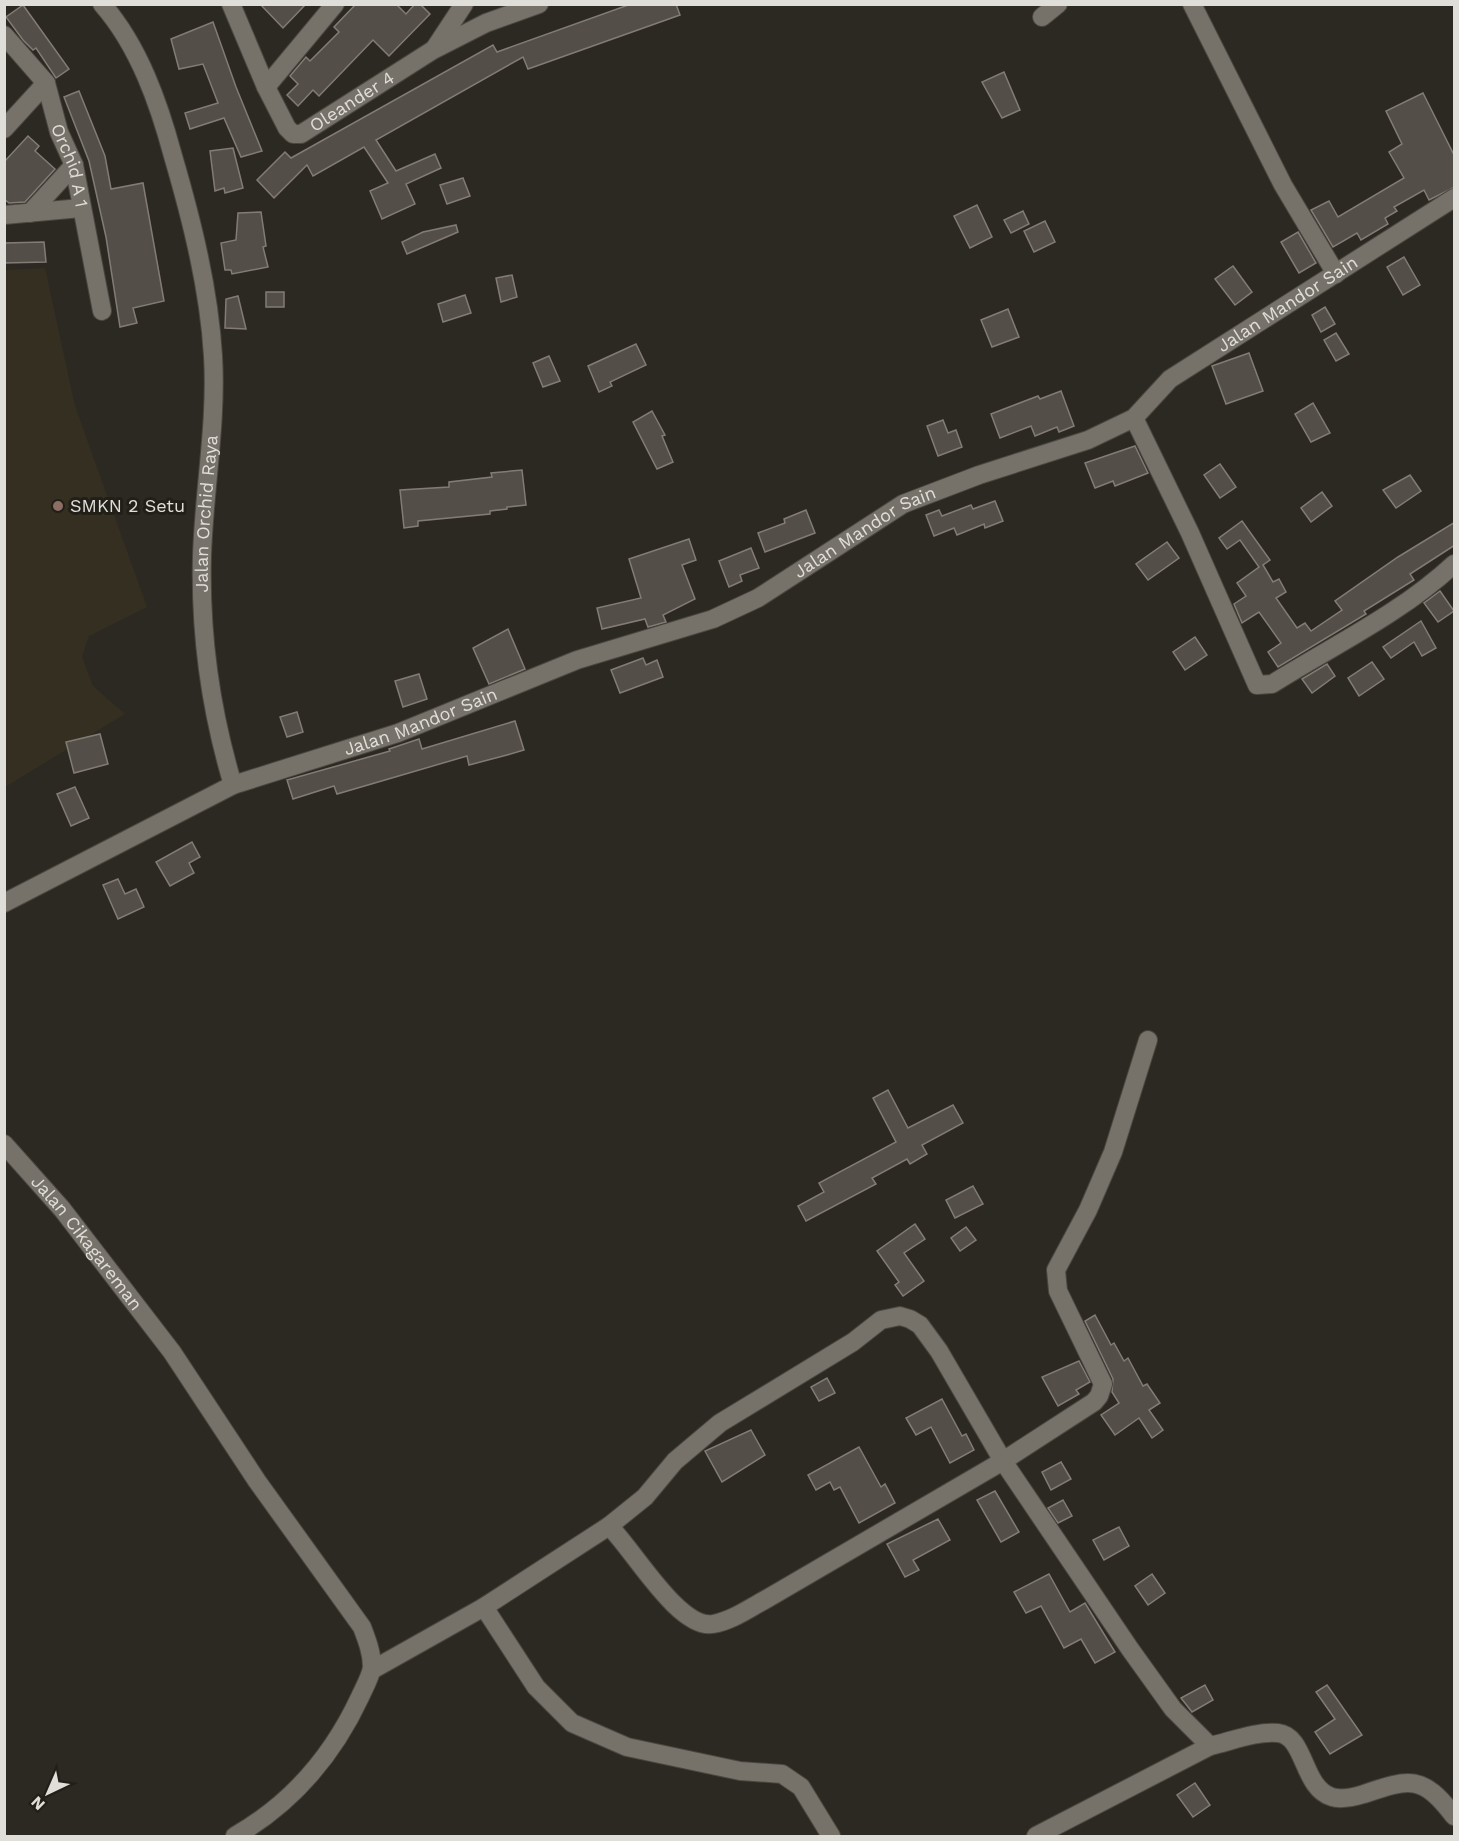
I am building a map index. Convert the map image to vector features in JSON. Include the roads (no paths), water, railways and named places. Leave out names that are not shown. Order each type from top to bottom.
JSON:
[{"type":"street","name":"Jalan Orchid Raya","points":[[102,4],[154,90],[184,195],[201,268],[213,355],[214,406],[202,557],[206,660],[233,785]]},
{"type":"street","name":"Oleander 4","points":[[231,4],[266,87],[287,128],[293,134],[301,134],[433,50],[486,23],[539,4]]},
{"type":"street","points":[[266,87],[334,4]]},
{"type":"street","points":[[433,50],[464,4],[486,23]]},
{"type":"street","points":[[1041,17],[1058,4]]},
{"type":"street","points":[[1192,4],[1283,185],[1336,274]]},
{"type":"street","name":"Orchid A 1","points":[[4,35],[46,83],[59,132],[74,165],[102,311]]},
{"type":"street","points":[[4,129],[46,83]]},
{"type":"street","points":[[30,213],[74,165]]},
{"type":"street","name":"Jalan Mandor Sain","points":[[233,785],[398,733],[577,660],[713,619],[758,598],[903,504],[979,475],[1088,440],[1134,418],[1170,379],[1455,198]]},
{"type":"street","points":[[4,215],[81,208]]},
{"type":"street","points":[[1134,418],[1190,533],[1257,685],[1272,684],[1371,626],[1414,598],[1455,564]]},
{"type":"street","points":[[4,903],[233,785]]},
{"type":"street","points":[[609,1526],[679,1610],[700,1624],[713,1624],[735,1617],[763,1601],[1003,1461],[1094,1402],[1103,1384],[1058,1291],[1056,1270],[1088,1210],[1113,1152],[1148,1040]]},
{"type":"street","name":"Jalan Cikagareman","points":[[4,1144],[62,1209],[169,1348],[257,1481],[362,1627],[371,1651],[372,1670]]},
{"type":"street","points":[[235,1836],[280,1804],[318,1766],[345,1725],[372,1670],[484,1606],[609,1526],[645,1497],[675,1461],[720,1423],[890,1317],[900,1316],[920,1325],[939,1351],[1003,1461],[1173,1709],[1210,1746]]},
{"type":"street","points":[[484,1606],[536,1687],[572,1723],[627,1747],[740,1772],[782,1774],[801,1787],[831,1836]]},
{"type":"street","points":[[1036,1836],[1210,1746],[1266,1732],[1286,1735],[1296,1746],[1311,1780],[1324,1795],[1336,1798],[1357,1796],[1398,1782],[1424,1785],[1452,1807]]},
{"type":"place","name":"SMKN 2 Setu","points":[[58,506]]}]
